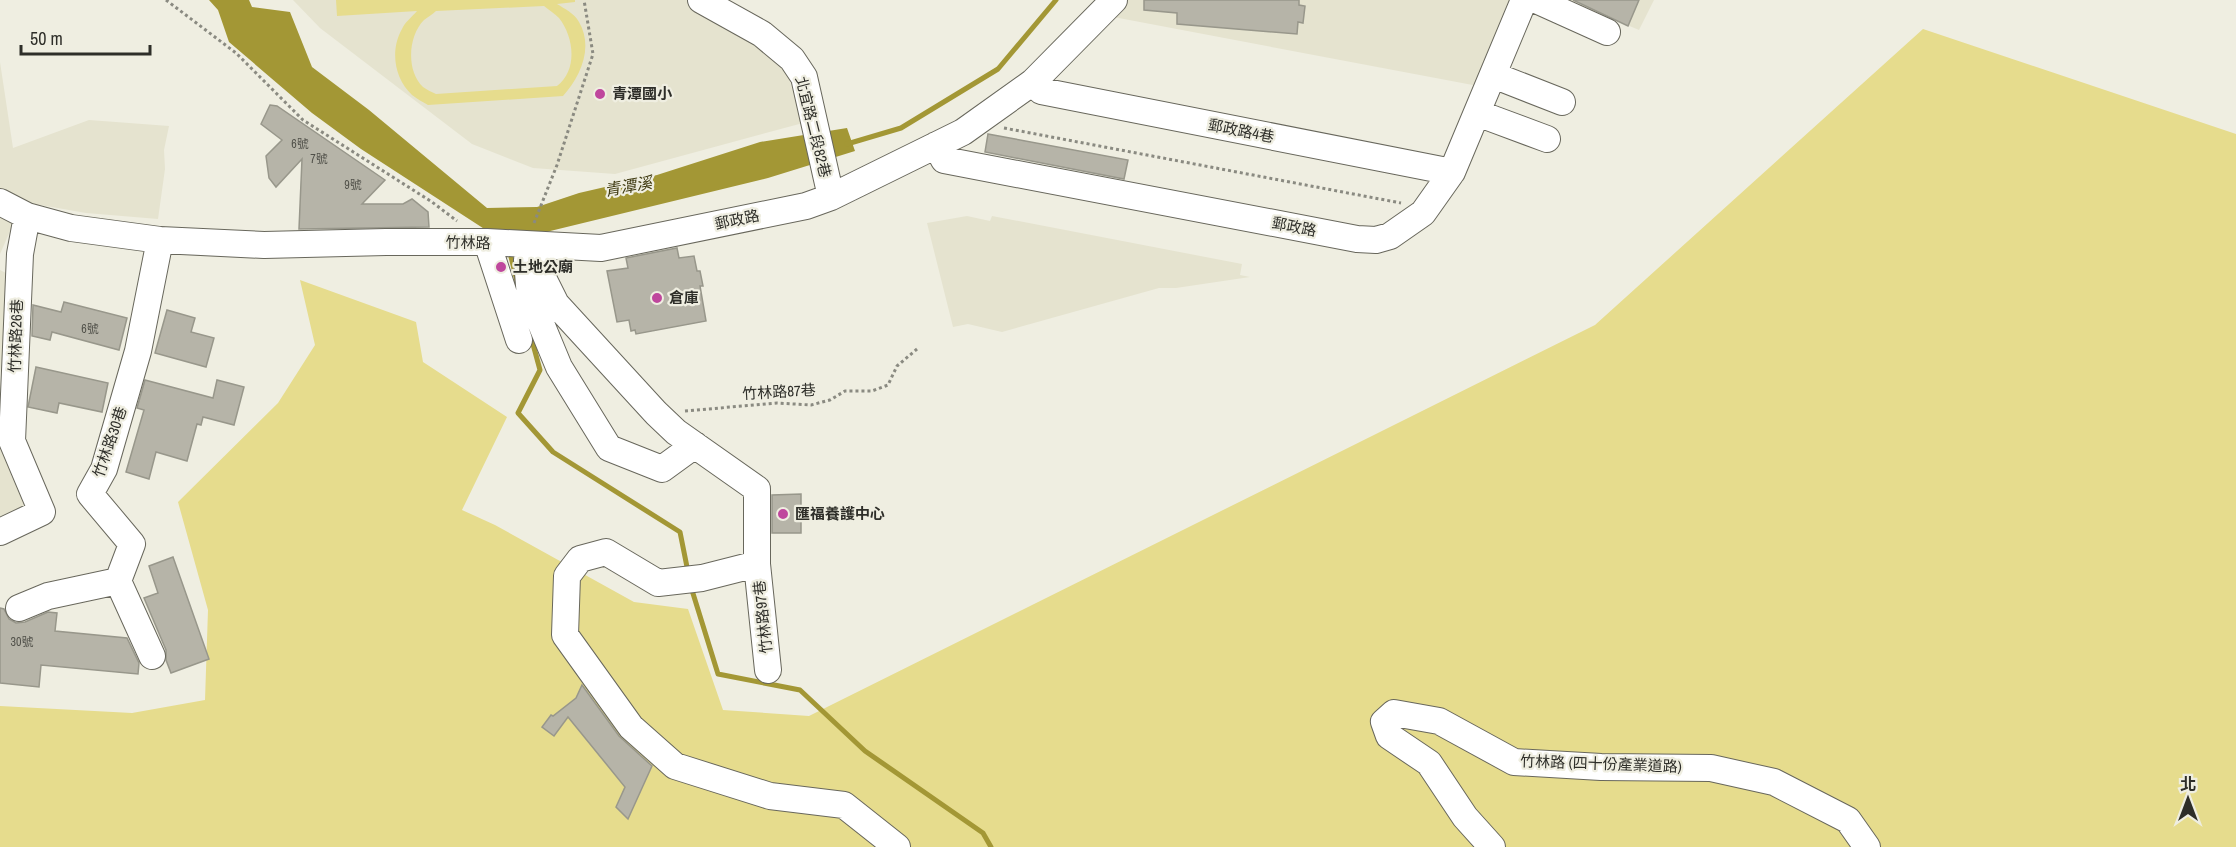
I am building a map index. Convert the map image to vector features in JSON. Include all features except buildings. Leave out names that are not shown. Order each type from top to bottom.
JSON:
[{"type":"street","name":"北宜路二段82巷","points":[[701,0],[762,34],[792,59],[804,77],[831,196]]},
{"type":"street","name":"郵政路","points":[[526,244],[601,248],[806,206],[831,196],[963,132],[1033,82],[1114,0]]},
{"type":"street","name":"郵政路","points":[[936,145],[944,160],[1357,239],[1376,240],[1390,236],[1423,213],[1452,172],[1524,0]]},
{"type":"street","points":[[1536,0],[1607,32]]},
{"type":"street","points":[[1493,75],[1562,102]]},
{"type":"street","name":"郵政路4巷","points":[[1033,82],[1041,91],[1452,172]]},
{"type":"street","points":[[1477,113],[1547,139]]},
{"type":"street","name":"竹林路","points":[[0,202],[27,216],[71,228],[160,240],[264,245],[386,242],[526,244]]},
{"type":"street","name":"竹林路26巷","points":[[0,532],[42,512],[12,441],[20,254],[27,216]]},
{"type":"street","name":"竹林路30巷","points":[[118,581],[132,544],[90,494],[104,469],[138,351],[160,240]]},
{"type":"street","points":[[487,242],[519,340]]},
{"type":"street","points":[[526,244],[530,297],[559,367],[609,448],[662,469],[695,445]]},
{"type":"street","points":[[526,244],[556,304],[656,413],[676,432],[757,489],[757,564],[702,578],[658,584],[606,552],[580,559],[567,576],[565,635],[631,727],[675,766],[770,796],[844,805],[897,847]]},
{"type":"street","points":[[0,288],[20,254]]},
{"type":"street","name":"竹林路97巷","points":[[757,564],[768,670]]},
{"type":"street","points":[[20,608],[48,596],[118,581],[152,656]]},
{"type":"street","name":"竹林路 (四十份產業道路)","points":[[1492,847],[1465,818],[1429,763],[1389,736],[1384,722],[1394,713],[1439,721],[1514,762],[1601,767],[1711,768],[1774,782],[1848,820],[1867,847]]},
{"type":"path","points":[[166,0],[236,53],[303,120],[432,202],[459,222]]},
{"type":"path","points":[[526,244],[557,165],[593,54],[584,0]]},
{"type":"path","points":[[982,118],[986,124],[1413,205],[1423,213]]},
{"type":"path","name":"竹林路87巷","points":[[656,413],[777,403],[811,405],[830,400],[845,391],[872,391],[888,385],[897,366],[917,349]]},
{"type":"shaded area","name":"青潭國小","points":[[293,0],[688,0],[757,40],[785,66],[803,123],[615,174],[533,168],[472,144],[320,28]]},
{"type":"shaded area","points":[[336,0],[575,0],[575,2],[557,4],[579,22],[585,42],[585,52],[575,80],[563,96],[428,105],[412,95],[406,88],[396,64],[398,37],[405,24],[417,11],[337,16]],"holes":[[[544,6],[559,18],[564,26],[572,53],[568,71],[557,86],[436,94],[423,87],[418,80],[412,63],[412,44],[424,20],[436,11]]]},
{"type":"shaded area","points":[[1098,0],[1512,0],[1478,86],[1087,12]]},
{"type":"shaded area","points":[[1568,0],[1654,0],[1639,30]]},
{"type":"shaded area","points":[[1923,29],[2236,134],[2236,847],[0,847],[0,706],[132,713],[205,700],[208,610],[178,502],[278,403],[315,345],[300,280],[416,322],[423,362],[507,417],[462,510],[495,525],[634,602],[688,609],[723,710],[809,716],[1595,325]]},
{"type":"shaded area","points":[[0,62],[13,148],[89,120],[169,126],[164,150],[165,169],[158,219],[86,213],[29,203],[0,189]]},
{"type":"shaded area","points":[[0,215],[14,222],[0,254]]},
{"type":"shaded area","points":[[967,216],[990,221],[992,216],[1242,264],[1240,275],[1250,277],[1176,288],[1159,288],[1002,332],[968,324],[953,327],[927,223]]},
{"type":"shaded area","points":[[0,270],[12,276],[0,375]]},
{"type":"shaded area","points":[[0,422],[5,451],[32,507],[0,523]]},
{"type":"water","points":[[209,0],[249,0],[252,7],[290,12],[312,67],[369,110],[487,208],[537,207],[579,193],[657,175],[760,142],[847,128],[855,151],[768,178],[542,233],[489,232],[361,149],[312,113],[229,42],[218,10]]},
{"type":"waterway","name":"青潭溪","points":[[847,144],[901,128],[998,69],[1056,0]]},
{"type":"waterway","points":[[509,249],[517,281]]},
{"type":"waterway","points":[[527,322],[540,370],[518,413],[553,452],[680,532],[688,572]]},
{"type":"waterway","points":[[691,587],[718,674],[800,690],[865,751],[983,833],[991,847]]},
{"type":"place","name":"青潭國小","points":[[600,94]]},
{"type":"place","name":"土地公廟","points":[[501,267]]},
{"type":"place","name":"倉庫","points":[[657,298]]},
{"type":"place","name":"匯福養護中心","points":[[783,514]]}]
